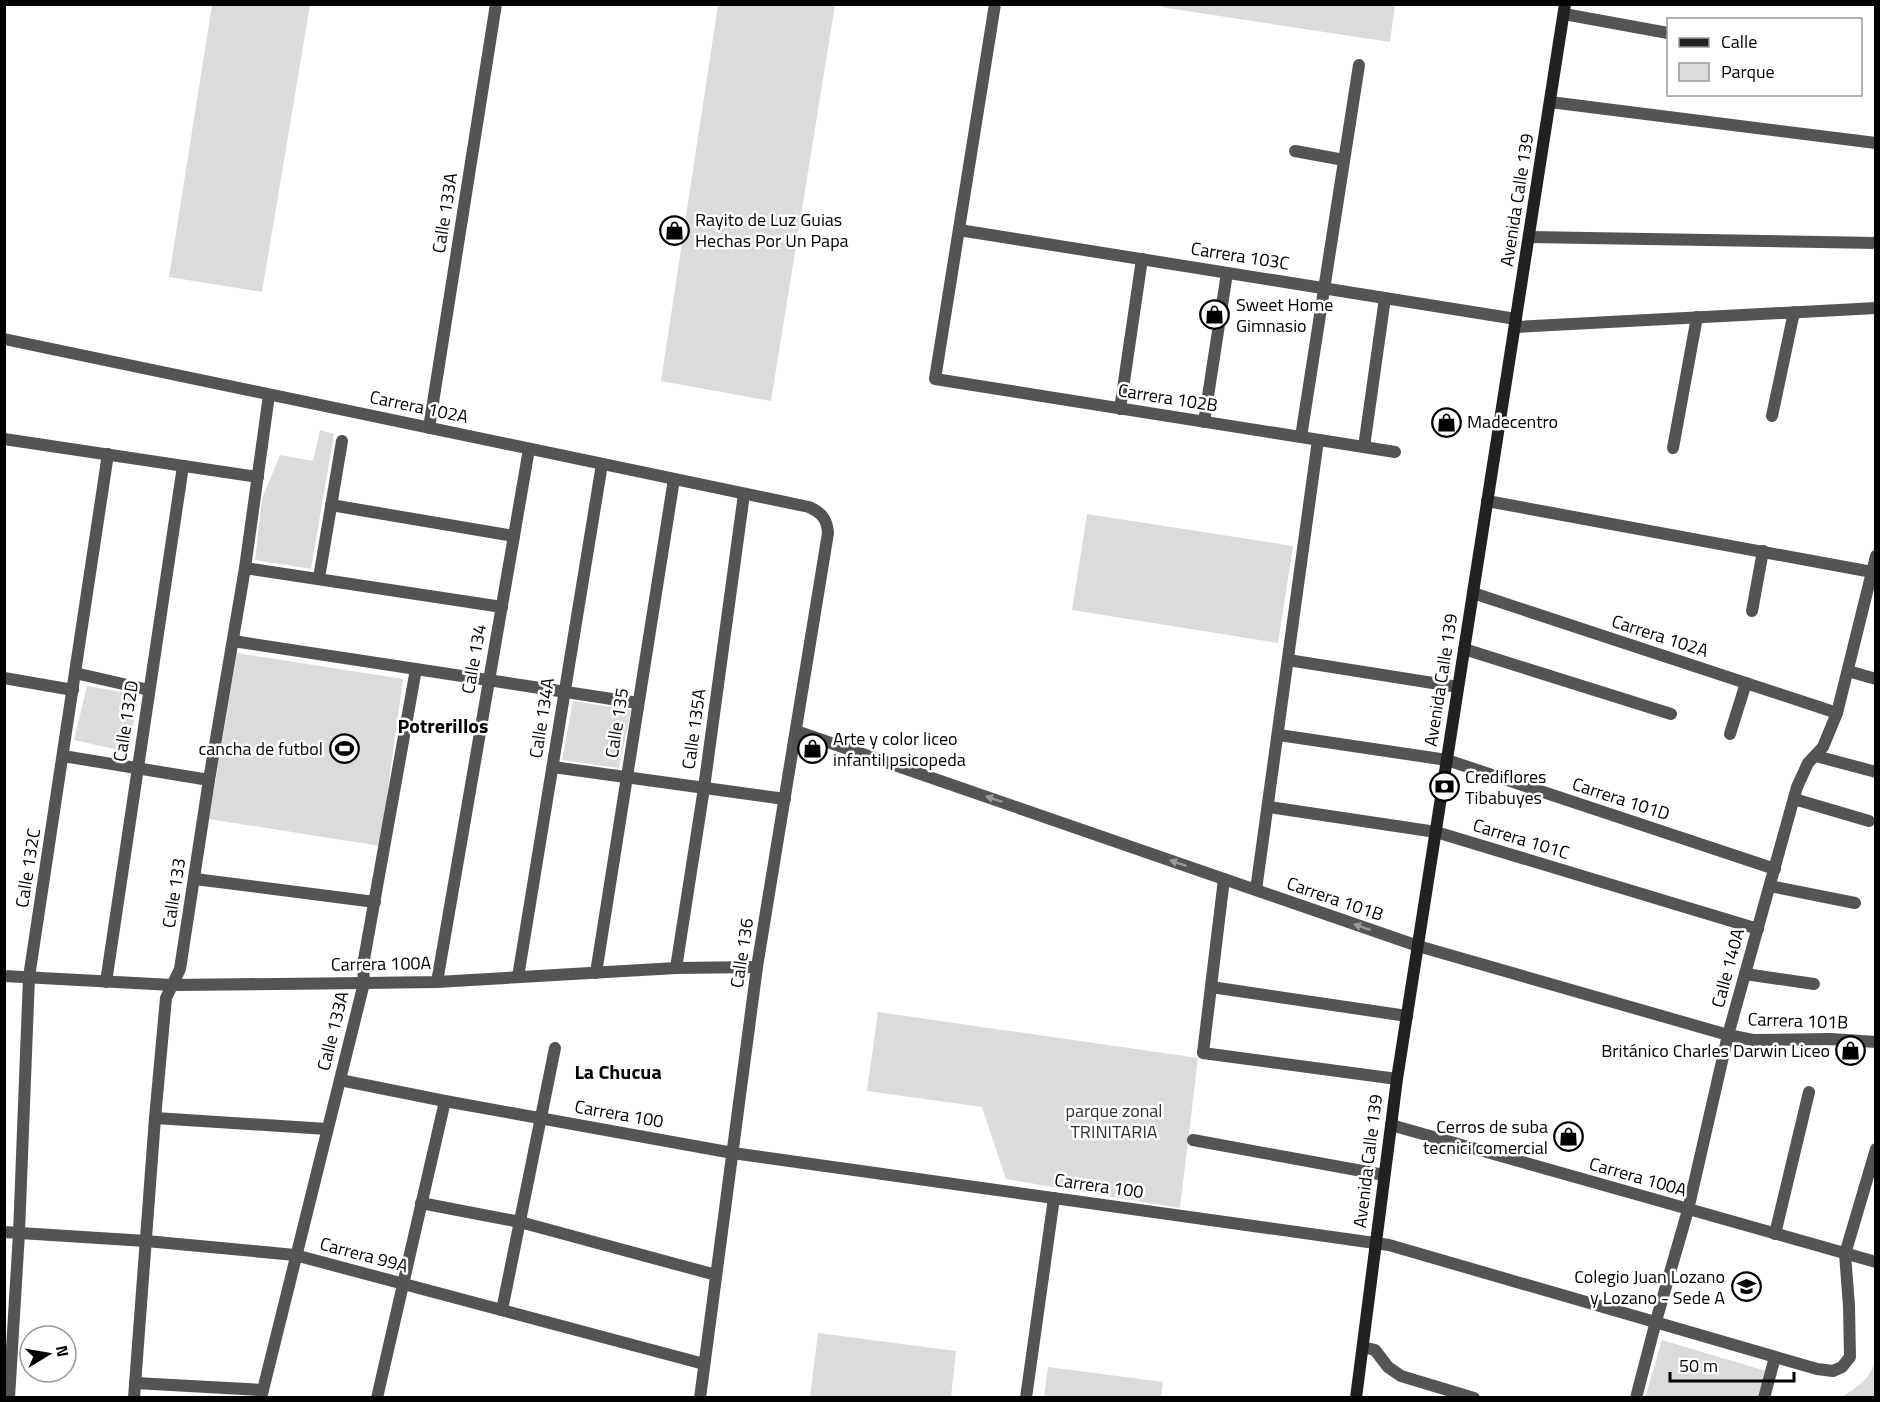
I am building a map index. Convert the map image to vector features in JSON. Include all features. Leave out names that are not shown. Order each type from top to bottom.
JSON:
[{"type":"main road","name":"Avenida Calle 139","points":[[1356,1398],[1397,1079],[1564,9]]},
{"type":"street","name":"Calle 133A","points":[[429,428],[496,4]]},
{"type":"street","points":[[959,230],[995,4]]},
{"type":"street","points":[[1564,9],[1667,33]]},
{"type":"street","points":[[1300,437],[1359,65]]},
{"type":"street","points":[[1550,102],[1875,143]]},
{"type":"street","points":[[1295,151],[1344,160]]},
{"type":"street","name":"Carrera 103C","points":[[959,230],[1385,298],[1515,323],[1875,308]]},
{"type":"street","name":"Carrera 102B","points":[[959,230],[935,379],[1395,452]]},
{"type":"street","points":[[1529,237],[1875,243]]},
{"type":"street","points":[[1120,409],[1142,259]]},
{"type":"street","points":[[1204,422],[1227,273]]},
{"type":"street","points":[[1364,447],[1385,298]]},
{"type":"street","points":[[1772,416],[1794,312]]},
{"type":"street","points":[[1673,447],[1697,317]]},
{"type":"street","name":"Carrera 102A","points":[[4,339],[809,507],[824,517]]},
{"type":"street","name":"Calle 133","points":[[134,1398],[166,998],[180,969],[245,568],[269,395]]},
{"type":"street","points":[[4,439],[258,477]]},
{"type":"street","points":[[1256,890],[1318,440]]},
{"type":"street","points":[[319,578],[342,441]]},
{"type":"street","name":"Calle 134","points":[[438,981],[528,449]]},
{"type":"street","name":"Calle 132C","points":[[9,1398],[19,1233],[29,978],[108,454]]},
{"type":"street","name":"Calle 134A","points":[[518,977],[602,464]]},
{"type":"street","name":"Calle 132D","points":[[106,982],[183,466]]},
{"type":"street","name":"Calle 135","points":[[596,973],[674,479]]},
{"type":"street","name":"Calle 135A","points":[[676,968],[704,788],[744,494]]},
{"type":"street","points":[[1487,501],[1872,572]]},
{"type":"street","points":[[331,505],[514,536]]},
{"type":"street","name":"Calle 136","points":[[700,1398],[758,967],[828,533],[824,517]]},
{"type":"street","points":[[1752,611],[1763,552]]},
{"type":"street","name":"Calle 140A","points":[[1636,1398],[1688,1210],[1728,1035],[1794,799],[1808,763],[1816,756],[1828,736],[1837,713],[1875,556]]},
{"type":"street","points":[[245,568],[502,607]]},
{"type":"street","name":"Carrera 102A","points":[[1473,593],[1837,713]]},
{"type":"street","points":[[233,641],[638,704]]},
{"type":"street","points":[[1464,649],[1671,714]]},
{"type":"street","points":[[1288,660],[1458,687]]},
{"type":"street","name":"Calle 133A","points":[[262,1394],[364,983],[363,964],[416,669]]},
{"type":"street","points":[[1848,671],[1875,679]]},
{"type":"street","points":[[75,673],[150,690]]},
{"type":"street","points":[[4,678],[73,690]]},
{"type":"street","points":[[1730,734],[1746,683]]},
{"type":"street","name":"Carrera 101B","points":[[796,731],[1418,946],[1728,1035],[1753,1040],[1831,1039],[1875,1042]]},
{"type":"street","name":"Carrera 101D","points":[[1279,735],[1447,760],[1775,869]]},
{"type":"street","points":[[63,756],[209,780]]},
{"type":"street","points":[[1816,756],[1875,772]]},
{"type":"street","points":[[553,767],[785,799]]},
{"type":"street","points":[[1794,799],[1869,821]]},
{"type":"street","name":"Carrera 101C","points":[[1269,807],[1436,832],[1758,929]]},
{"type":"street","points":[[195,879],[375,902]]},
{"type":"street","points":[[1224,879],[1203,1053],[1397,1079]]},
{"type":"street","points":[[1770,886],[1855,903]]},
{"type":"street","name":"Carrera 100A","points":[[4,975],[172,985],[364,983],[676,968],[758,967]]},
{"type":"street","points":[[1745,975],[1815,984]]},
{"type":"street","points":[[1211,987],[1407,1016]]},
{"type":"street","points":[[502,1310],[555,1048]]},
{"type":"street","name":"Carrera 100","points":[[340,1080],[733,1153],[1376,1243],[1656,1321],[1775,1357],[1833,1371],[1842,1367],[1850,1358],[1845,1254]]},
{"type":"street","points":[[1775,1234],[1809,1092]]},
{"type":"street","points":[[377,1398],[445,1101]]},
{"type":"street","points":[[155,1118],[327,1129]]},
{"type":"street","name":"Carrera 100A","points":[[1391,1125],[1875,1262]]},
{"type":"street","points":[[1192,1140],[1384,1175]]},
{"type":"street","points":[[1845,1254],[1875,1149]]},
{"type":"street","points":[[1026,1398],[1054,1198]]},
{"type":"street","points":[[422,1203],[520,1222],[716,1275]]},
{"type":"street","name":"Carrera 99A","points":[[4,1232],[146,1241],[295,1255],[704,1364]]},
{"type":"street","points":[[1363,1347],[1375,1350],[1388,1368],[1401,1376],[1474,1398]]},
{"type":"street","points":[[1764,1398],[1775,1357]]},
{"type":"street","points":[[135,1383],[262,1394]]},
{"type":"green space","points":[[1395,4],[1390,42],[1161,7],[1161,5]]},
{"type":"green space","points":[[212,5],[310,5],[262,292],[169,277]]},
{"type":"green space","points":[[718,5],[835,5],[771,401],[661,381]]},
{"type":"green space","points":[[320,430],[334,434],[311,569],[255,560],[262,499],[280,455],[313,461]]},
{"type":"green space","points":[[1087,514],[1293,546],[1278,643],[1072,610]]},
{"type":"green space","points":[[237,653],[403,679],[380,846],[209,819]]},
{"type":"green space","points":[[87,686],[139,695],[128,752],[74,740]]},
{"type":"green space","points":[[573,701],[631,710],[619,768],[562,760]]},
{"type":"green space","name":"parque zonal TRINITARIA","points":[[878,1012],[1198,1058],[1180,1208],[1006,1179],[982,1107],[867,1091]]},
{"type":"green space","points":[[818,1333],[956,1351],[951,1397],[810,1397]]},
{"type":"green space","points":[[1662,1340],[1766,1371],[1758,1397],[1645,1398]]},
{"type":"green space","points":[[1875,1360],[1875,1397],[1842,1397],[1867,1377]]},
{"type":"green space","points":[[1048,1367],[1163,1382],[1161,1397],[1044,1397]]},
{"type":"place","name":"Rayito de Luz Guias Hechas Por Un Papa","points":[[674,230]]},
{"type":"place","name":"Sweet Home Gimnasio","points":[[1215,315]]},
{"type":"place","name":"Madecentro","points":[[1446,422]]},
{"type":"place","name":"cancha de futbol","points":[[344,749]]},
{"type":"place","name":"Arte y color liceo infantil psicopeda","points":[[812,749]]},
{"type":"place","name":"Crediflores Tibabuyes","points":[[1444,787]]},
{"type":"place","name":"Británico Charles Darwin Liceo","points":[[1851,1051]]},
{"type":"place","name":"Cerros de suba tecnici comercial","points":[[1569,1137]]},
{"type":"place","name":"Colegio Juan Lozano y Lozano - Sede A","points":[[1746,1287]]},
{"type":"district","name":"Potrerillos","points":[[443,726]]},
{"type":"district","name":"La Chucua","points":[[618,1072]]}]
